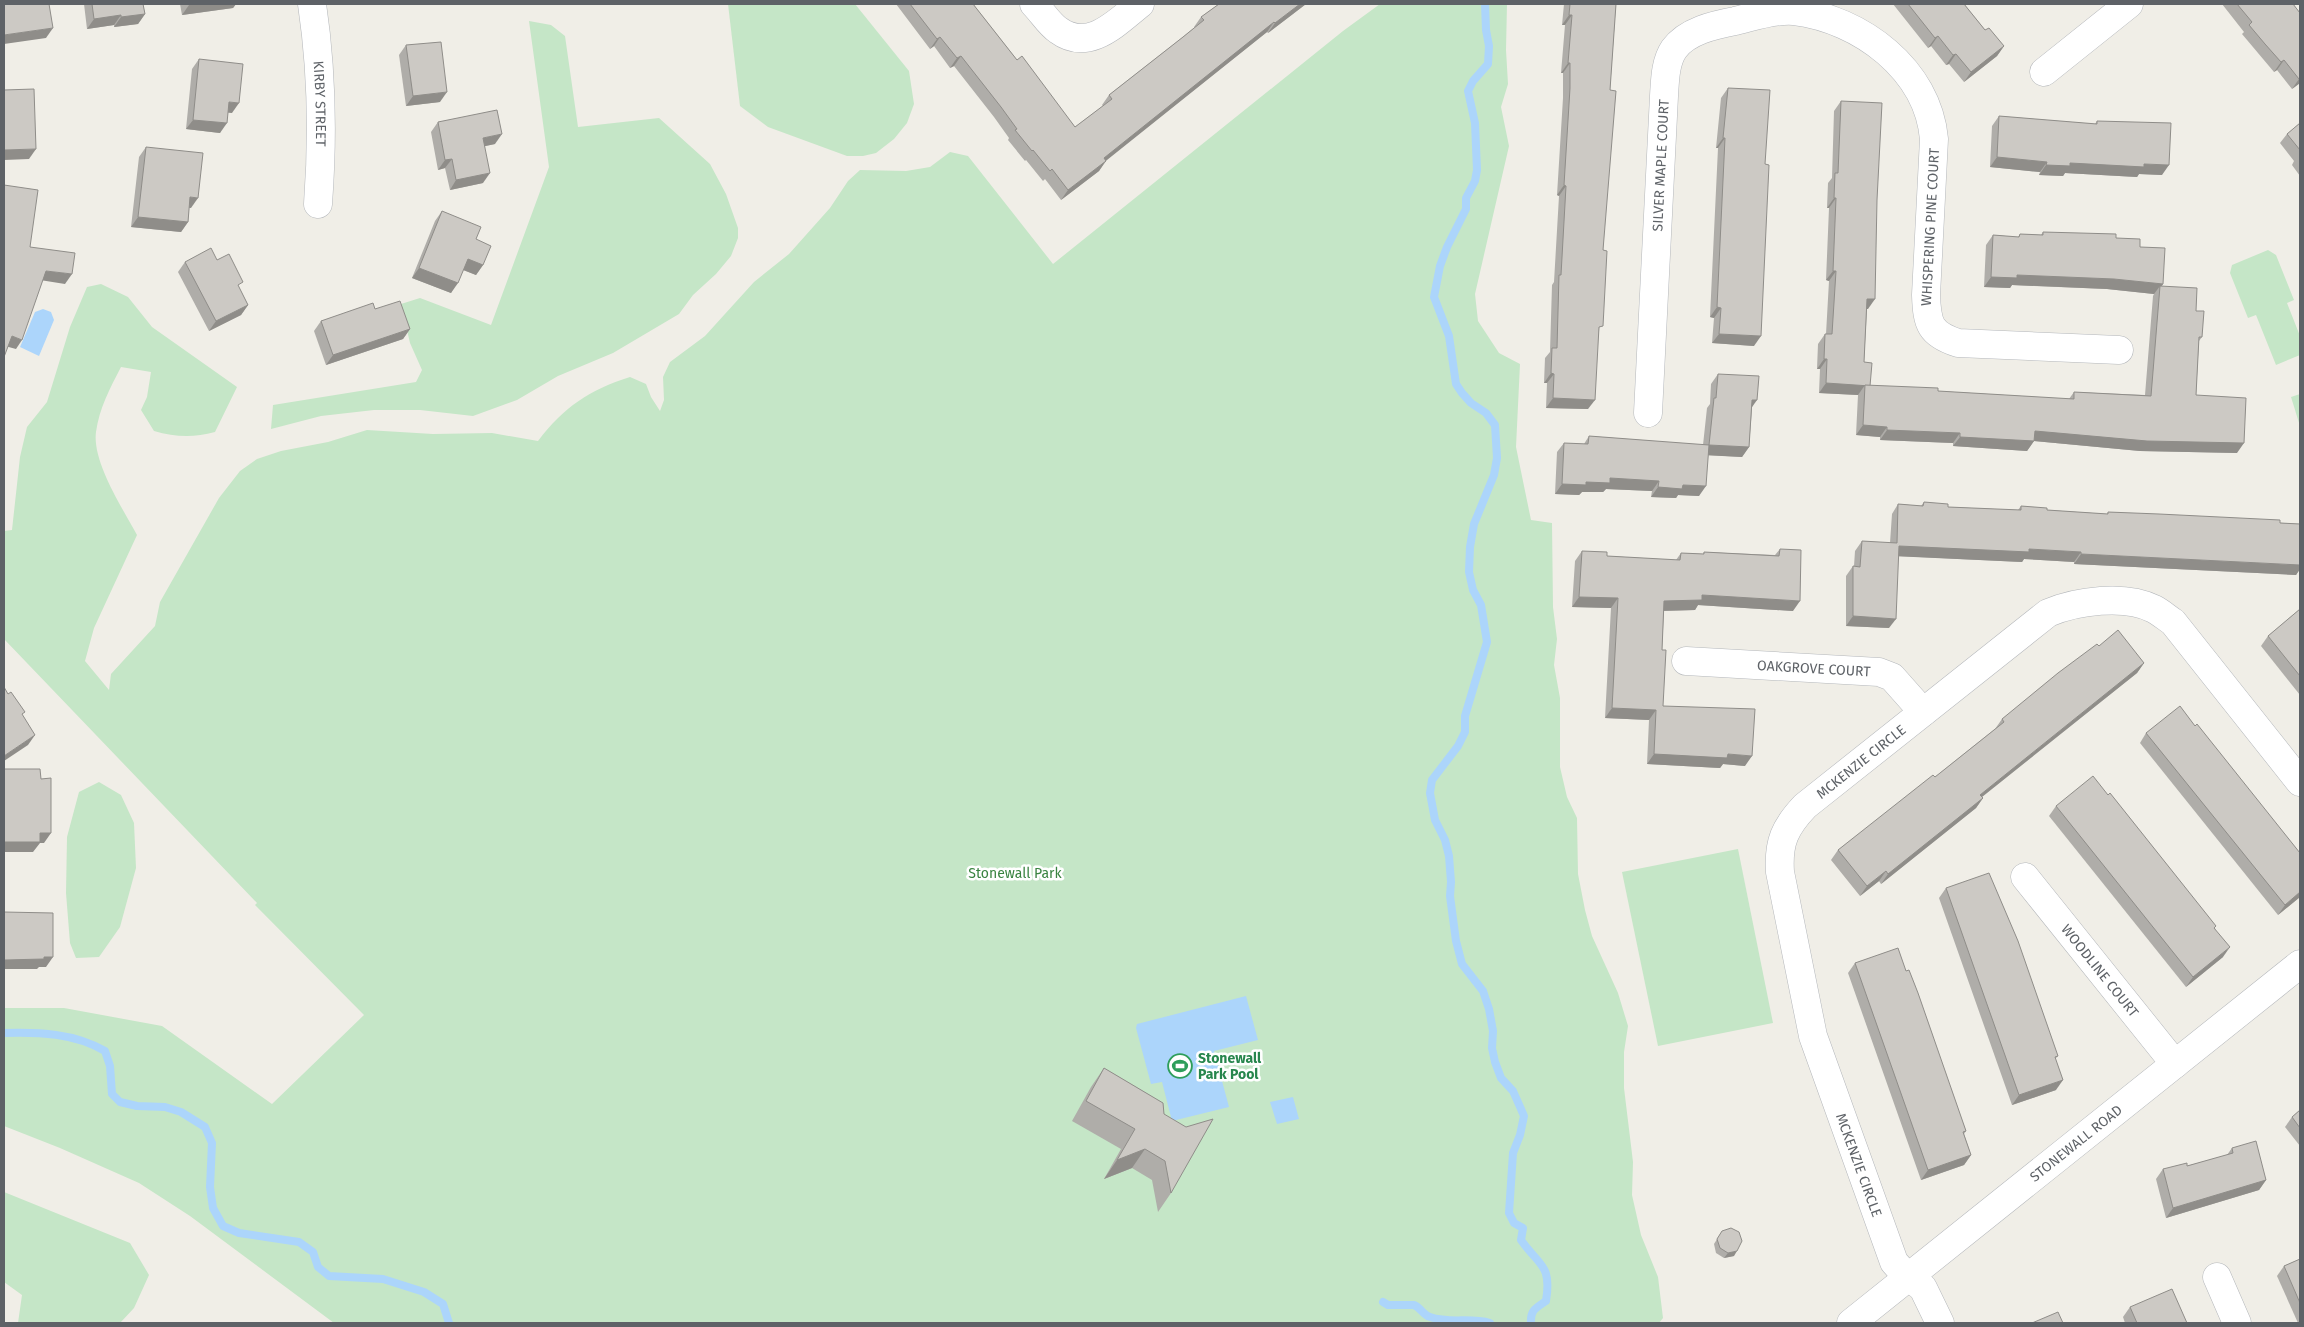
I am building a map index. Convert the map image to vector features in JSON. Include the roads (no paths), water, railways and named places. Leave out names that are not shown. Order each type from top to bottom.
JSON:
[{"type":"street","name":"KIRBY STREET","points":[[312,4],[321,82],[322,155],[318,204]]},
{"type":"street","points":[[1034,4],[1057,30],[1069,36],[1082,38],[1093,37],[1106,32],[1140,4]]},
{"type":"street","points":[[2044,72],[2128,4]]},
{"type":"street","name":"WHISPERING PINE COURT","points":[[1794,7],[1830,20],[1870,39],[1892,55],[1908,73],[1927,104],[1933,126],[1934,139],[1926,295],[1926,316],[1932,329],[1941,338],[1958,343],[2119,350]]},
{"type":"street","name":"SILVER MAPLE COURT","points":[[1648,413],[1664,96],[1669,60],[1674,49],[1694,33],[1715,25],[1794,7]]},
{"type":"street","name":"MCKENZIE CIRCLE","points":[[1940,1323],[1923,1288],[1894,1262],[1812,1036],[1780,872],[1778,853],[1784,833],[1793,818],[1805,806],[2048,613],[2065,605],[2086,601],[2132,603],[2153,608],[2173,622],[2300,782]]},
{"type":"street","name":"OAKGROVE COURT","points":[[1686,661],[1878,672],[1892,677],[1923,712]]},
{"type":"street","name":"WOODLINE COURT","points":[[2025,877],[2175,1064]]},
{"type":"street","name":"STONEWALL ROAD","points":[[1851,1323],[2300,964]]},
{"type":"street","points":[[2217,1277],[2238,1323]]},
{"type":"water","points":[[43,309],[51,312],[54,320],[39,356],[20,347],[35,312]]},
{"type":"water","name":"Stonewall Park Pool","points":[[1246,996],[1258,1040],[1214,1051],[1229,1107],[1172,1121],[1162,1082],[1151,1084],[1136,1028],[1137,1024]]},
{"type":"water","points":[[1293,1097],[1299,1119],[1277,1124],[1270,1102]]},
{"type":"waterway","points":[[1485,4],[1489,46],[1488,64],[1473,81],[1468,91],[1475,123],[1477,170],[1475,181],[1466,198],[1466,209],[1447,247],[1440,266],[1434,297],[1449,336],[1456,384],[1471,403],[1486,413],[1495,425],[1497,458],[1494,475],[1474,524],[1470,547],[1469,572],[1473,590],[1481,605],[1487,642],[1465,716],[1465,732],[1458,746],[1432,780],[1430,793],[1435,820],[1445,840],[1449,856],[1450,896],[1456,941],[1462,964],[1483,991],[1493,1031],[1492,1048],[1495,1062],[1501,1078],[1513,1091],[1524,1116],[1520,1135],[1513,1153],[1509,1213],[1514,1223],[1523,1228],[1521,1240],[1542,1266],[1547,1280],[1546,1301],[1533,1312],[1531,1323]]},
{"type":"waterway","points":[[4,1033],[56,1035],[81,1040],[93,1045],[105,1051],[110,1066],[112,1094],[120,1102],[137,1106],[165,1107],[181,1112],[205,1127],[212,1143],[210,1187],[213,1208],[223,1226],[239,1233],[299,1242],[313,1252],[318,1267],[329,1276],[383,1279],[424,1292],[443,1304],[449,1323]]},
{"type":"waterway","points":[[1383,1302],[1388,1305],[1414,1305],[1428,1316],[1438,1319],[1490,1323]]},
{"type":"place","name":"Stonewall Park Pool","points":[[1180,1066]]},
{"type":"park label","name":"Stonewall Park","points":[[1015,873]]}]
